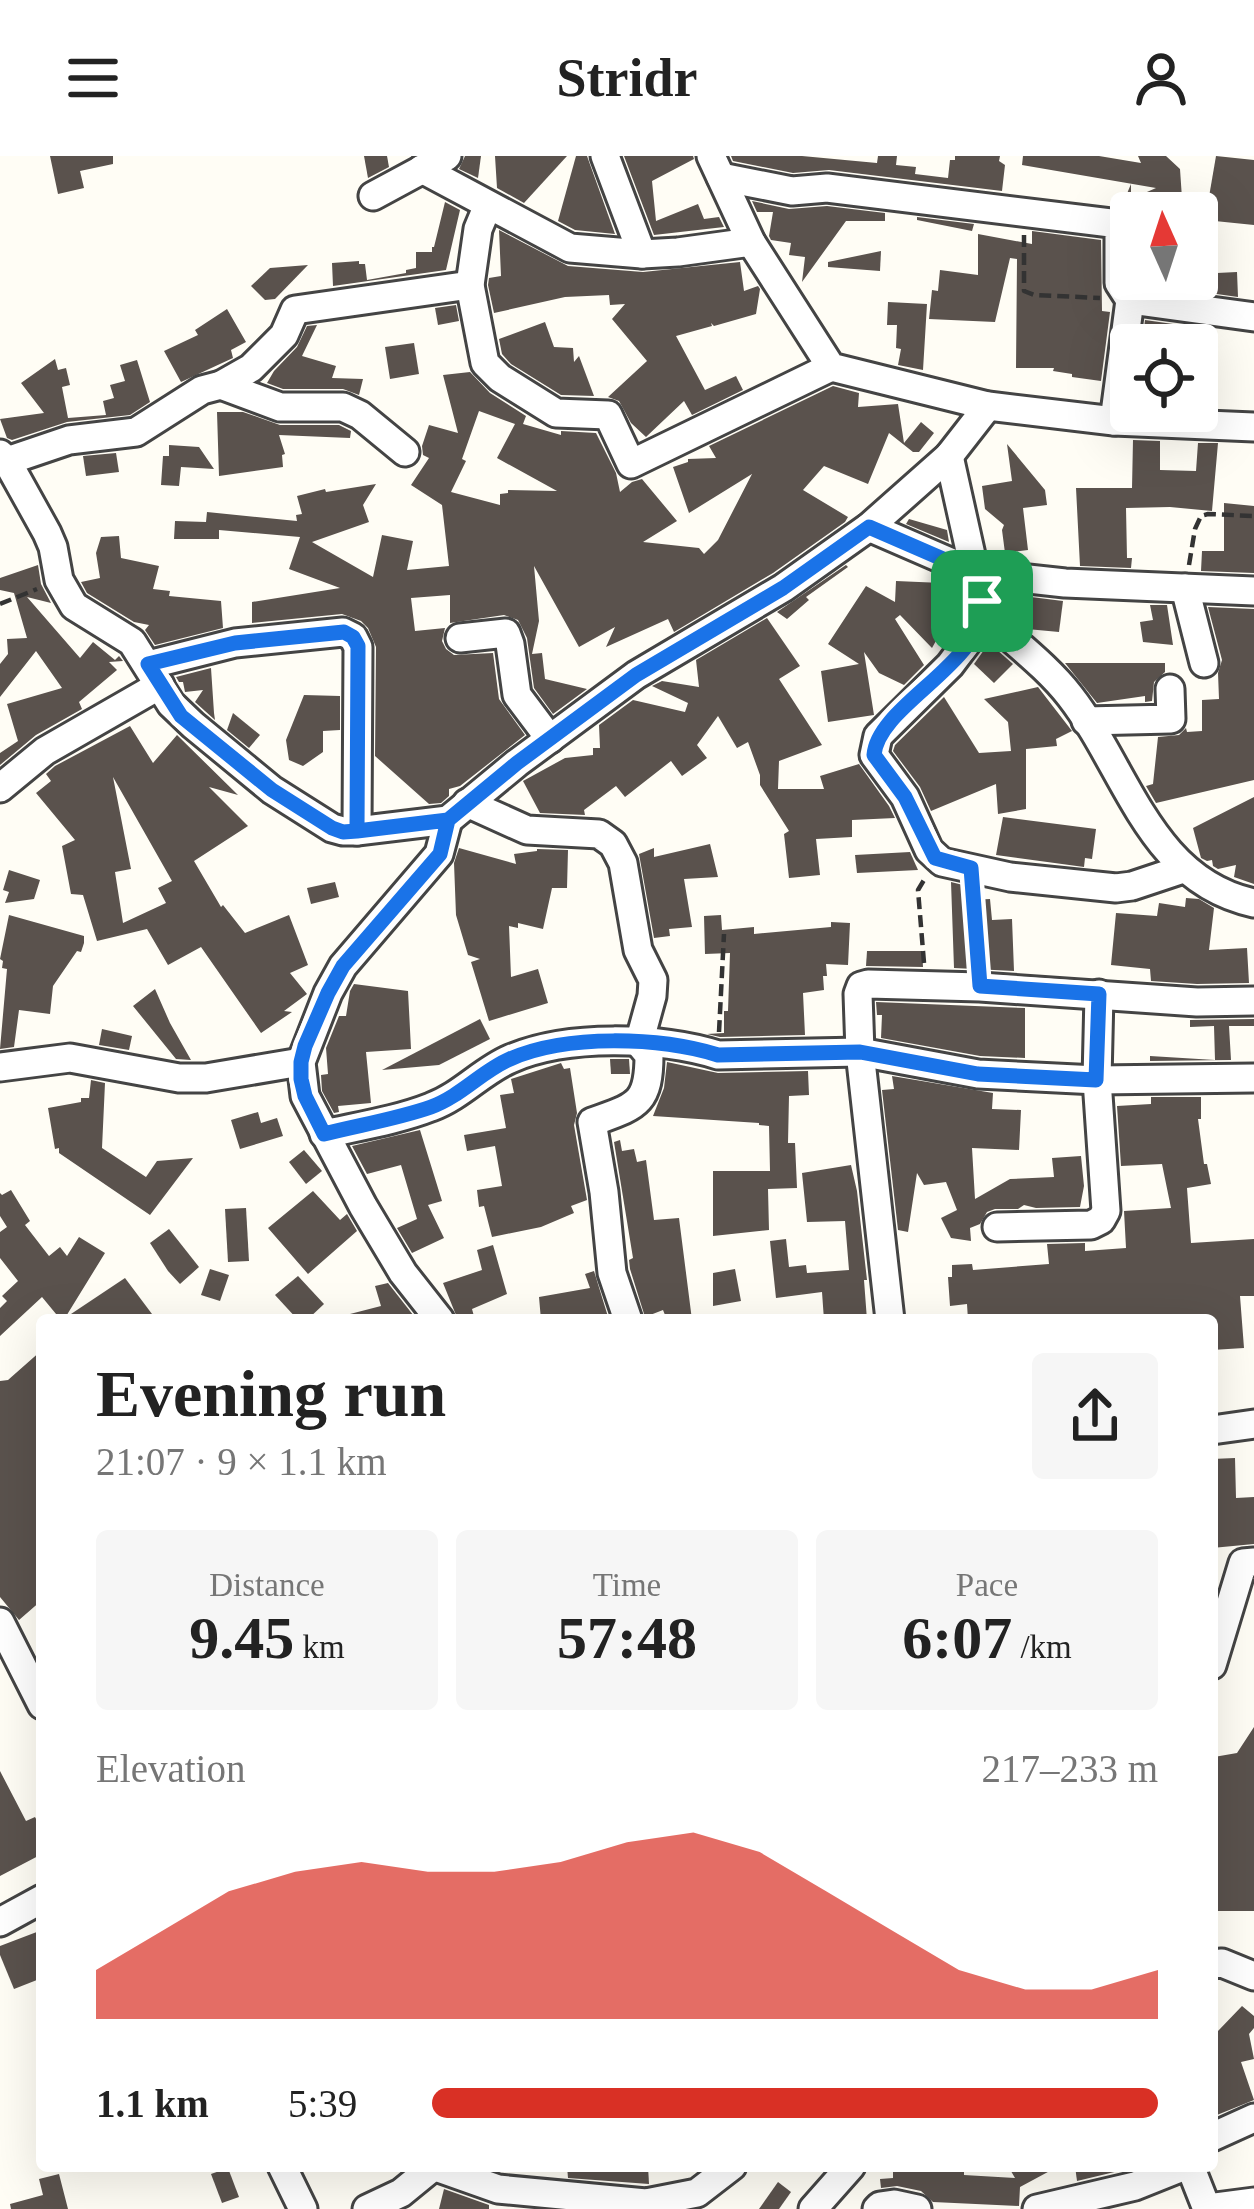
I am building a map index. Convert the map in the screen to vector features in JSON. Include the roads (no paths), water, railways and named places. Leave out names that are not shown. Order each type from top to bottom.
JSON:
[{"type":"street","points":[[605,156],[641,254]]},
{"type":"street","points":[[374,196],[435,162],[488,205],[570,248],[641,254],[751,242]]},
{"type":"street","points":[[716,166],[793,190],[827,188],[1110,223]]},
{"type":"street","points":[[716,166],[751,242],[831,367]]},
{"type":"street","points":[[488,205],[478,229],[470,285],[485,363],[500,378],[556,413],[608,415],[631,464],[831,367],[988,406],[1110,421]]},
{"type":"street","points":[[470,285],[296,310],[284,334],[250,368],[202,390],[136,432],[69,440],[3,458],[47,533],[58,580],[74,606],[132,642],[181,716],[272,790],[332,828],[357,831],[458,812],[527,830],[599,834],[613,844],[623,862],[638,950],[653,980],[639,1043]]},
{"type":"street","points":[[1127,324],[1130,300],[1254,317]]},
{"type":"street","points":[[221,385],[280,407],[343,407],[405,452]]},
{"type":"street","points":[[435,1314],[404,1273],[305,1096],[301,1062],[343,966],[440,854],[458,812],[636,675],[783,588],[869,527],[949,456],[988,406]]},
{"type":"street","points":[[1218,426],[1254,427]]},
{"type":"street","points":[[949,456],[983,613],[980,625],[950,665],[885,727],[874,745],[874,755],[905,797],[935,858],[1025,879],[1116,888],[1183,869]]},
{"type":"street","points":[[869,527],[975,573],[1064,583],[1254,591]]},
{"type":"street","points":[[1185,588],[1204,663]]},
{"type":"street","points":[[983,613],[1064,689],[1124,788],[1183,869],[1236,899],[1254,903]]},
{"type":"street","points":[[0,788],[154,675],[235,643],[344,632],[358,646],[357,831]]},
{"type":"street","points":[[460,638],[506,633],[517,695],[550,740]]},
{"type":"street","points":[[1086,721],[1171,718],[1170,689]]},
{"type":"street","points":[[889,1314],[860,1052],[861,986],[980,986],[1197,1002],[1254,1001]]},
{"type":"street","points":[[997,1226],[1091,1225],[1106,1211],[1096,1080],[1099,994]]},
{"type":"street","points":[[324,1134],[429,1108],[506,1060],[583,1042],[639,1043],[718,1055],[860,1052],[978,1074],[1096,1080],[1254,1078]]},
{"type":"street","points":[[626,1314],[612,1273],[592,1122],[633,1107],[645,1090],[649,1054],[639,1043]]},
{"type":"street","points":[[0,1066],[70,1058],[178,1078],[206,1078],[301,1062]]},
{"type":"street","points":[[1218,1429],[1254,1424]]},
{"type":"street","points":[[1218,1645],[1243,1564],[1254,1562]]},
{"type":"street","points":[[0,1622],[36,1693]]},
{"type":"street","points":[[0,1922],[36,1902]]},
{"type":"street","points":[[1218,1963],[1254,1976]]},
{"type":"street","points":[[1218,2134],[1254,2118]]},
{"type":"street","points":[[285,2172],[303,2209]]},
{"type":"street","points":[[367,2209],[401,2193],[427,2172]]},
{"type":"street","points":[[451,2172],[498,2188],[646,2203],[697,2193],[724,2172]]},
{"type":"street","points":[[813,2209],[846,2172]]},
{"type":"street","points":[[1036,2209],[1135,2186],[1171,2172]]},
{"type":"street","points":[[1190,2172],[1208,2208],[1254,2202]]},
{"type":"street","points":[[878,2209],[894,2204],[917,2209]]}]
